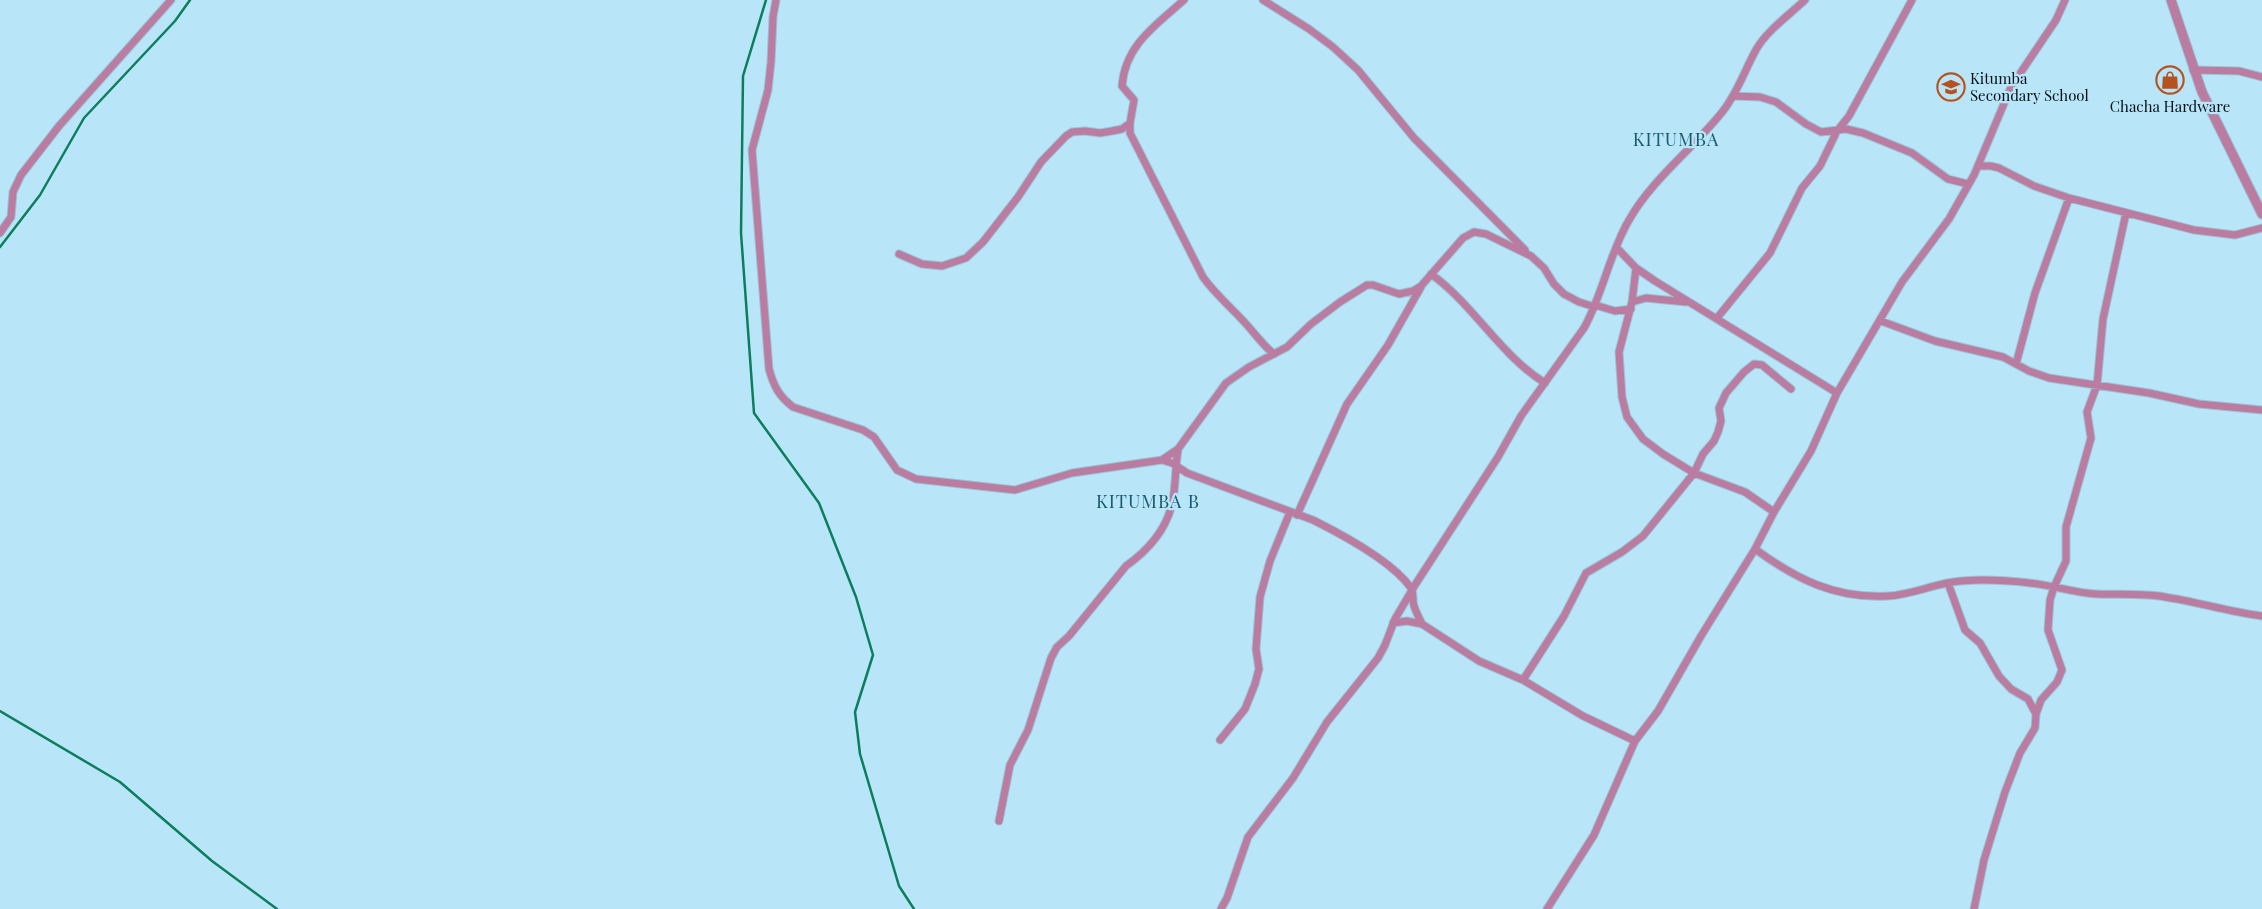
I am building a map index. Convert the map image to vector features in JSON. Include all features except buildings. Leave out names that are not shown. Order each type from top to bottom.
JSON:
[{"type":"street","points":[[0,233],[11,217],[14,192],[22,175],[59,126],[171,0]]},
{"type":"street","points":[[776,0],[772,17],[768,90],[752,150],[769,369],[778,394],[793,407],[863,430],[874,437],[897,470],[916,479],[1015,490],[1072,473],[1162,460],[1178,449],[1226,383],[1249,367],[1288,347],[1311,324],[1340,302],[1367,285],[1373,285],[1399,294],[1413,291],[1421,286]]},
{"type":"street","points":[[1184,0],[1138,42],[1131,52],[1123,74],[1122,86],[1134,100],[1130,133],[1203,277],[1215,293],[1253,332],[1260,343],[1274,354]]},
{"type":"street","points":[[1263,0],[1333,46],[1358,70],[1414,138],[1544,268],[1554,284],[1564,294],[1579,302],[1616,311],[1632,306],[1646,298],[1662,298],[1692,303]]},
{"type":"street","points":[[1221,909],[1227,898],[1248,837],[1293,778],[1327,722],[1378,658],[1393,623],[1412,590],[1498,457],[1521,416],[1584,328],[1595,306],[1626,225],[1645,196],[1713,123],[1733,96],[1758,47],[1805,0]]},
{"type":"street","points":[[1717,318],[1770,253],[1798,196],[1820,166],[1912,0]]},
{"type":"street","points":[[1547,909],[1594,835],[1636,741],[1658,711],[1811,451],[1836,393],[1881,321],[1902,282],[1949,219],[1979,166],[2011,87],[2056,20],[2065,0]]},
{"type":"street","points":[[2170,0],[2202,92],[2262,214]]},
{"type":"street","points":[[2193,70],[2240,71],[2262,77]]},
{"type":"street","points":[[1733,96],[1760,97],[1776,102],[1814,129],[1827,132],[1855,130],[1912,153],[1948,178],[1968,184]]},
{"type":"street","points":[[899,254],[922,264],[942,266],[966,258],[983,242],[1018,197],[1041,162],[1066,136],[1072,132],[1085,130],[1100,133],[1122,129],[1130,123]]},
{"type":"street","points":[[1979,166],[1999,168],[2034,186],[2069,198],[2126,214],[2220,235],[2235,235],[2262,228]]},
{"type":"street","points":[[2016,364],[2035,293],[2069,198]]},
{"type":"street","points":[[1974,909],[1984,860],[1996,819],[2020,753],[2035,728],[2036,714],[2042,700],[2057,682],[2062,670],[2048,630],[2048,618],[2054,587],[2066,560],[2066,527],[2090,444],[2091,438],[2087,412],[2096,385],[2104,320],[2126,214]]},
{"type":"street","points":[[1220,740],[1245,709],[1255,684],[1259,669],[1256,649],[1260,596],[1270,561],[1347,404],[1388,345],[1421,286],[1463,238],[1474,232],[1486,234],[1530,256]]},
{"type":"street","points":[[1617,248],[1636,268],[1836,393]]},
{"type":"street","points":[[1636,268],[1632,306],[1618,359],[1622,397],[1627,418],[1637,432],[1652,446],[1694,473],[1745,492],[1774,512]]},
{"type":"street","points":[[1431,274],[1454,293],[1526,370],[1545,383]]},
{"type":"street","points":[[1881,321],[1935,341],[1994,354],[2029,371],[2050,378],[2149,393],[2199,404],[2262,410]]},
{"type":"street","points":[[1523,680],[1564,616],[1586,574],[1622,552],[1643,536],[1694,473],[1703,454],[1710,448],[1718,432],[1721,421],[1720,404],[1731,386],[1754,364],[1762,365],[1791,389]]},
{"type":"street","points":[[999,821],[1010,764],[1028,730],[1051,658],[1057,647],[1069,636],[1126,566],[1138,558],[1162,530],[1172,504],[1178,449]]},
{"type":"street","points":[[1162,460],[1175,465],[1187,473],[1332,529],[1396,571],[1412,590],[1414,606],[1422,624]]},
{"type":"street","points":[[1755,549],[1798,578],[1824,589],[1886,596],[1948,583],[1980,580],[2031,583],[2098,594],[2165,597],[2231,612],[2262,616]]},
{"type":"street","points":[[1948,583],[1965,630],[1980,643],[1999,676],[2011,689],[2028,699],[2036,714]]},
{"type":"street","points":[[1393,623],[1407,621],[1422,624],[1479,661],[1523,680],[1582,716],[1636,741]]},
{"type":"waterway","points":[[0,247],[40,195],[84,118],[175,21],[190,0]]},
{"type":"waterway","points":[[766,0],[743,76],[741,233],[754,413],[819,503],[856,597],[873,655],[855,712],[860,754],[899,886],[914,909]]},
{"type":"waterway","points":[[0,711],[120,782],[212,861],[277,909]]},
{"type":"place","name":"Chacha Hardware","points":[[2170,80]]},
{"type":"place","name":"Kitumba Secondary School","points":[[1951,87]]},
{"type":"district","name":"KITUMBA","points":[[1676,139]]},
{"type":"district","name":"KITUMBA B","points":[[1148,501]]}]
